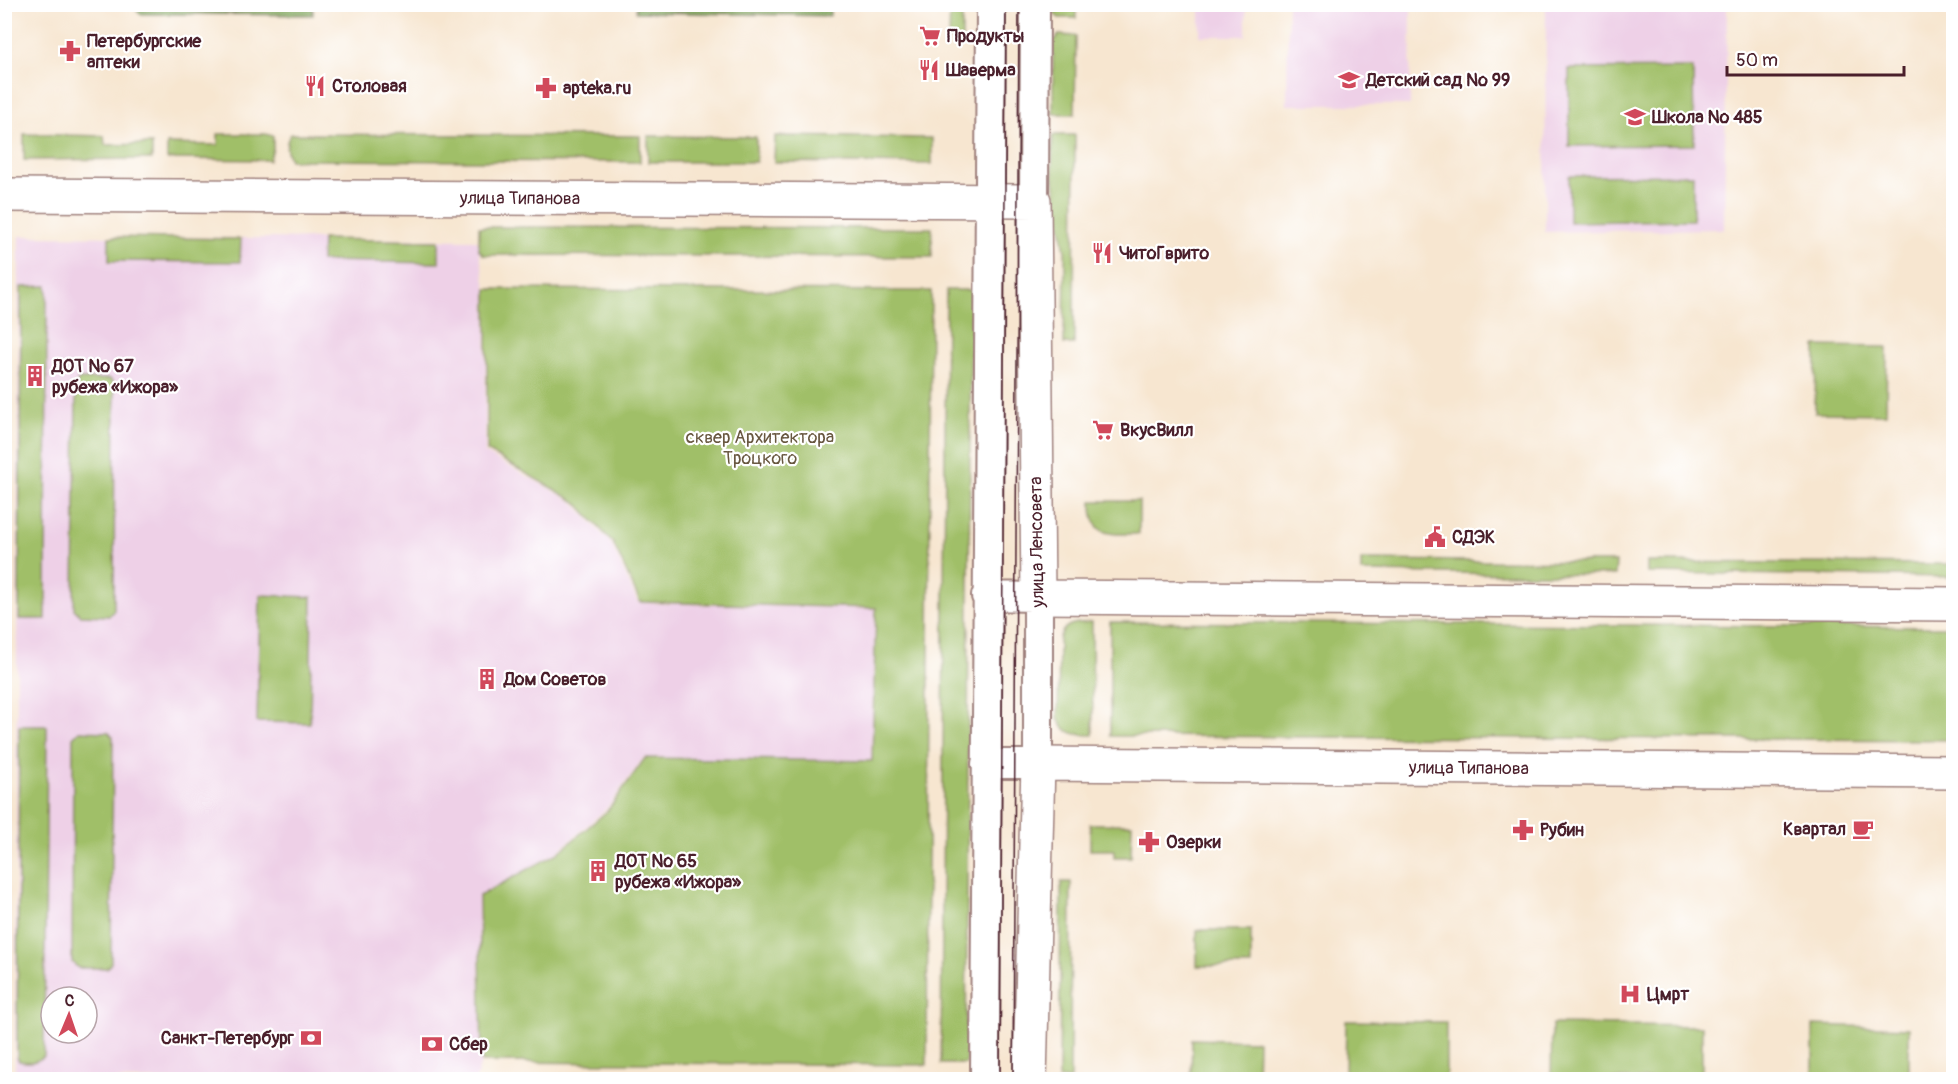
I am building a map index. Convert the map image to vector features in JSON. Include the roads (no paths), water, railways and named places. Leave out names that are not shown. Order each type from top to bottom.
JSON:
[{"type":"main road","name":"улица Типанова","points":[[4,195],[1034,201]]},
{"type":"main road","name":"улица Ленсовета","points":[[1034,201],[1038,597]]},
{"type":"main road","points":[[1038,597],[1953,604]]},
{"type":"main road","name":"улица Типанова","points":[[1038,764],[1953,772]]},
{"type":"main road","name":"улица Ленсовета","points":[[1030,1080],[1038,764]]},
{"type":"street","points":[[985,1080],[991,4]]},
{"type":"street","name":"улица Ленсовета","points":[[1034,201],[1035,4]]},
{"type":"street","points":[[986,596],[1038,597]]},
{"type":"street","name":"улица Ленсовета","points":[[1038,597],[1038,764]]},
{"type":"street","name":"улица Типанова","points":[[986,764],[1038,764]]},
{"type":"tram line","points":[[1000,1080],[1006,4]]},
{"type":"tram line","points":[[1013,1080],[1019,4]]},
{"type":"place","name":"Продукты","points":[[930,36]]},
{"type":"place","name":"Петербургские аптеки","points":[[70,51]]},
{"type":"place","name":"Шаверма","points":[[929,70]]},
{"type":"place","name":"Детский сад № 99","points":[[1349,80]]},
{"type":"place","name":"Столовая","points":[[315,86]]},
{"type":"place","name":"apteka.ru","points":[[546,88]]},
{"type":"place","name":"Школа № 485","points":[[1635,117]]},
{"type":"place","name":"ЧитоГврито","points":[[1102,253]]},
{"type":"place","name":"ДОТ № 67 рубежа «Ижора»","points":[[35,376]]},
{"type":"place","name":"ВкусВилл","points":[[1103,430]]},
{"type":"place","name":"СДЭК","points":[[1435,537]]},
{"type":"place","name":"Дом Советов","points":[[487,679]]},
{"type":"place","name":"Квартал","points":[[1863,829]]},
{"type":"place","name":"Рубин","points":[[1523,830]]},
{"type":"place","name":"Озерки","points":[[1149,842]]},
{"type":"place","name":"ДОТ № 65 рубежа «Ижора»","points":[[598,871]]},
{"type":"place","name":"Цмрт","points":[[1630,994]]},
{"type":"place","name":"Санкт-Петербург","points":[[311,1038]]},
{"type":"place","name":"Сбер","points":[[432,1044]]},
{"type":"park label","name":"сквер Архитектора Троцкого","points":[[760,447]]}]
